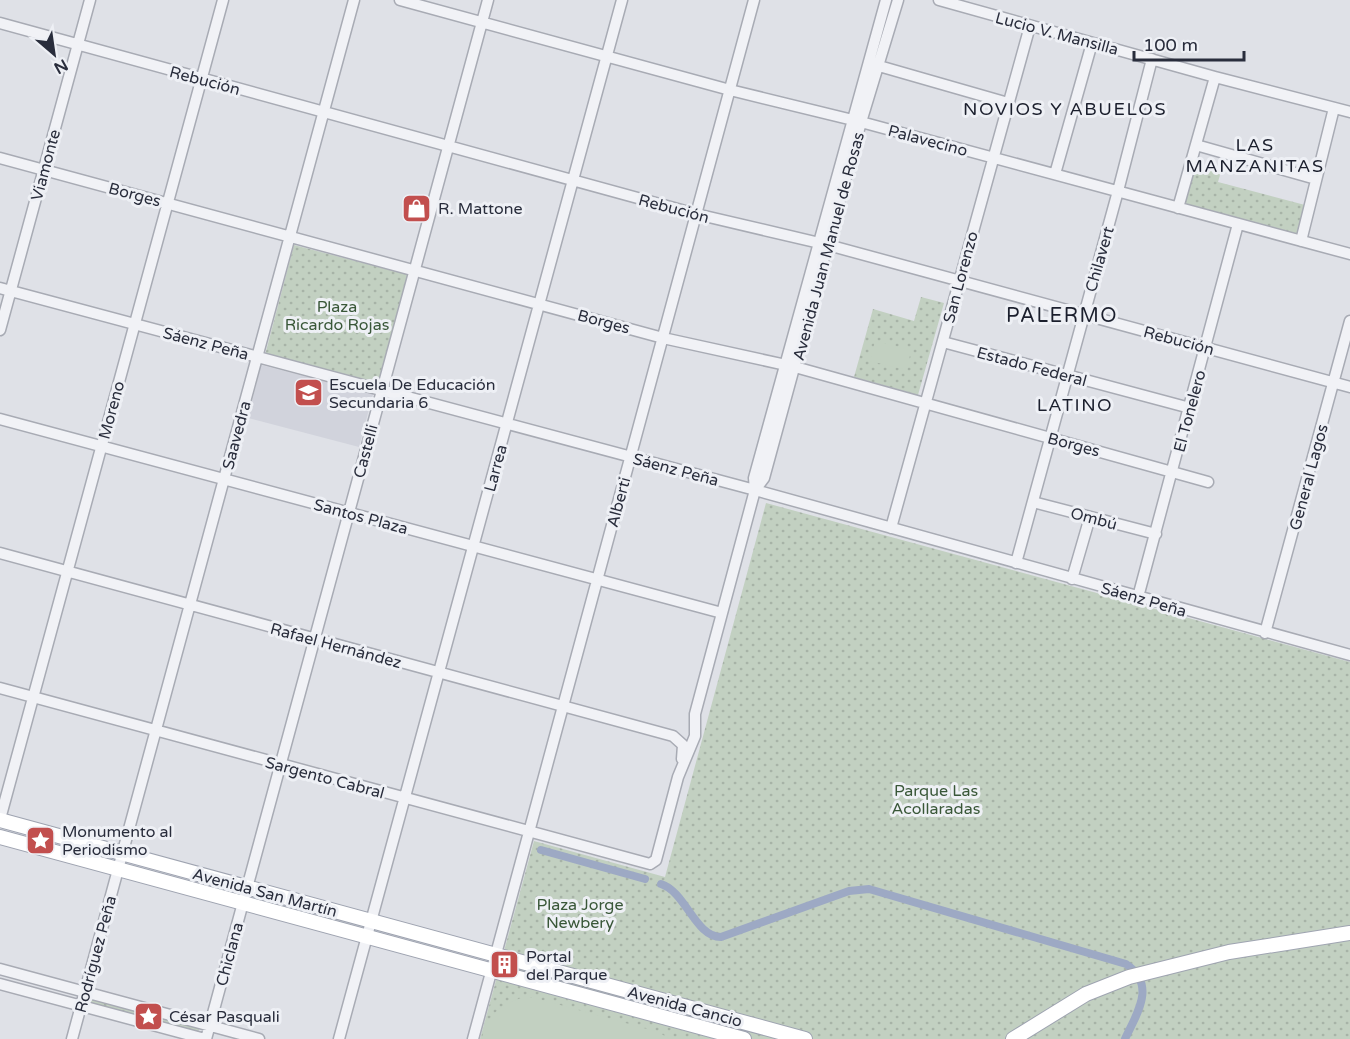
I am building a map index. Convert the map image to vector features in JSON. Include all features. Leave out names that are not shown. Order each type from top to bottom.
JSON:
[{"type":"main road","name":"Avenida San Martín","points":[[0,820],[496,954]]},
{"type":"main road","name":"Avenida San Martín","points":[[0,837],[491,970]]},
{"type":"main road","points":[[1014,1039],[1086,994],[1129,977],[1229,952],[1350,933]]},
{"type":"main road","name":"Avenida Cancio","points":[[496,954],[760,1033],[805,1039]]},
{"type":"main road","name":"Avenida Cancio","points":[[491,970],[744,1039]]},
{"type":"street","name":"Viamonte","points":[[0,330],[5,290],[44,170],[90,0]]},
{"type":"street","name":"Moreno","points":[[0,820],[223,0]]},
{"type":"street","name":"Saavedra","points":[[118,870],[354,0]]},
{"type":"street","name":"Palavecino","points":[[400,0],[1350,254]]},
{"type":"street","name":"Castelli","points":[[243,903],[488,0]]},
{"type":"street","name":"Larrea","points":[[339,1039],[622,0]]},
{"type":"street","name":"Alberti","points":[[473,1039],[754,0]]},
{"type":"street","name":"Avenida Juan Manuel de Rosas","points":[[650,864],[656,860],[678,777],[695,736],[695,714],[755,490],[754,478],[790,367],[873,64],[886,0]]},
{"type":"street","name":"Avenida Juan Manuel de Rosas","points":[[873,64],[898,0]]},
{"type":"street","name":"Lucio V. Mansilla","points":[[939,0],[1350,112]]},
{"type":"street","name":"Rebución","points":[[0,23],[696,214],[823,244],[1350,387]]},
{"type":"street","name":"San Lorenzo","points":[[891,528],[1030,26]]},
{"type":"street","points":[[1055,174],[1092,43]]},
{"type":"street","name":"Chilavert","points":[[1016,563],[1152,59]]},
{"type":"street","points":[[873,64],[1008,103]]},
{"type":"street","points":[[1178,208],[1215,77]]},
{"type":"street","points":[[1301,241],[1334,108]]},
{"type":"street","points":[[1196,145],[1316,179]]},
{"type":"street","name":"Borges","points":[[0,158],[663,338],[790,367],[1208,482]]},
{"type":"street","name":"El Tonelero","points":[[1138,597],[1238,224]]},
{"type":"street","name":"Sáenz Peña","points":[[5,290],[755,490],[1350,655]]},
{"type":"street","name":"General Lagos","points":[[1265,633],[1350,321]]},
{"type":"street","name":"Estado Federal","points":[[943,342],[1190,408]]},
{"type":"street","name":"Santos Plaza","points":[[0,420],[722,613]]},
{"type":"street","name":"Ombú","points":[[1033,502],[1156,534]]},
{"type":"street","points":[[1072,579],[1090,517]]},
{"type":"street","name":"Rafael Hernández","points":[[0,553],[673,736]]},
{"type":"street","name":"Sargento Cabral","points":[[0,688],[650,864]]},
{"type":"street","points":[[678,777],[683,745],[673,736],[687,729],[695,714]]},
{"type":"street","name":"Rodríguez Peña","points":[[72,1039],[118,870]]},
{"type":"street","name":"Chiclana","points":[[205,1039],[243,903]]},
{"type":"street","points":[[0,969],[259,1039]]},
{"type":"street","points":[[0,984],[205,1039]]},
{"type":"shaded area","points":[[261,365],[373,394],[359,447],[248,418]]},
{"type":"green space","points":[[1194,164],[1221,171],[1218,182],[1305,205],[1297,235],[1183,205]]},
{"type":"green space","name":"Plaza Ricardo Rojas","points":[[294,245],[409,275],[377,386],[265,355]]},
{"type":"green space","points":[[921,297],[944,303],[918,395],[854,377],[873,309],[914,321]]},
{"type":"green space","points":[[875,341],[911,350],[907,370],[870,361]]},
{"type":"green space","name":"Parque Las Acollaradas","points":[[766,503],[1350,662],[1350,1039],[480,1039],[534,841],[665,877]]},
{"type":"green space","points":[[92,998],[200,1026],[198,1033],[90,1004]]},
{"type":"green space","points":[[521,998],[535,998],[658,1032],[670,1039],[482,1039],[487,1024],[495,1012]]},
{"type":"waterway","points":[[541,850],[645,879]]},
{"type":"waterway","points":[[661,884],[677,896],[704,930],[721,937],[849,891],[869,889],[1126,964],[1141,981],[1142,1000],[1125,1039]]},
{"type":"place","name":"R. Mattone","points":[[417,208]]},
{"type":"place","name":"Escuela De Educación Secundaria 6","points":[[308,393]]},
{"type":"place","name":"Monumento al Periodismo","points":[[41,840]]},
{"type":"place","name":"Portal del Parque","points":[[505,965]]},
{"type":"place","name":"César Pasquali","points":[[148,1016]]},
{"type":"district","name":"NOVIOS Y ABUELOS","points":[[1065,109]]},
{"type":"district","name":"LAS MANZANITAS","points":[[1255,155]]},
{"type":"district","name":"PALERMO","points":[[1062,315]]},
{"type":"district","name":"LATINO","points":[[1075,405]]},
{"type":"park label","name":"Plaza Jorge Newbery","points":[[580,913]]}]
